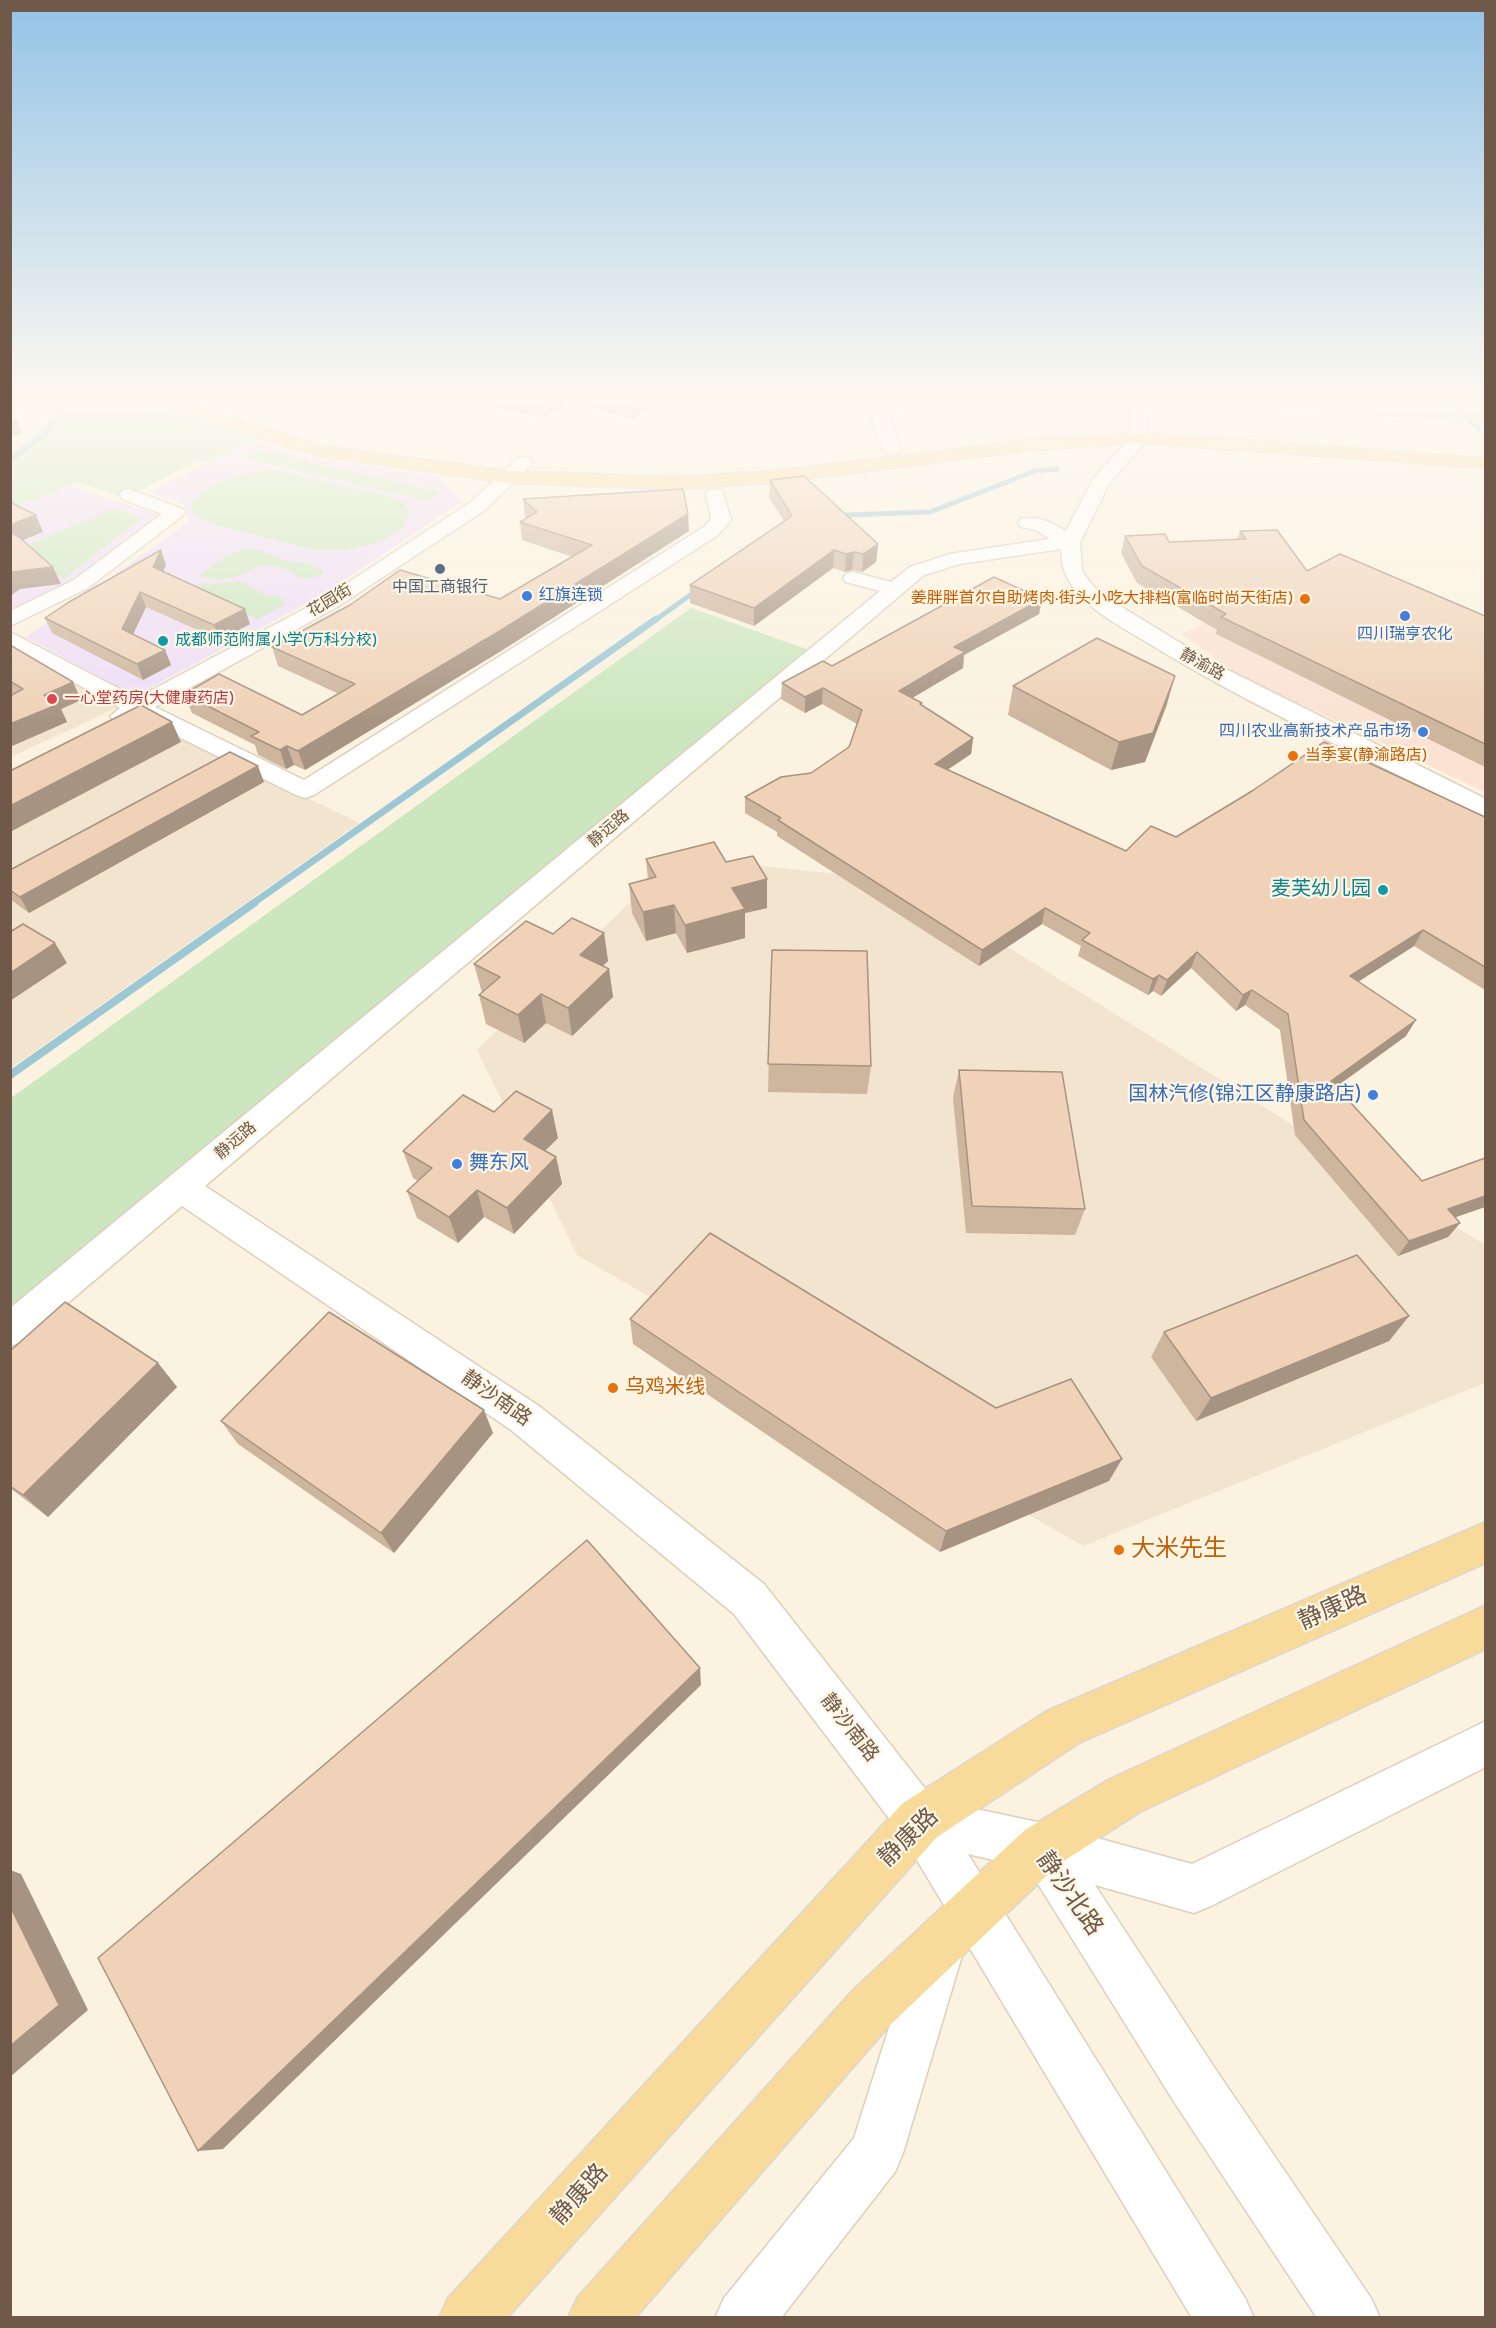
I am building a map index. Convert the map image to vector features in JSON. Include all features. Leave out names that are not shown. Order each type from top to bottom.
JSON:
[{"type":"main road","name":"静康路","points":[[468,2318],[920,1820],[1063,1727],[1485,1542]]},
{"type":"main road","points":[[597,2318],[871,2008],[1042,1847],[1124,1796],[1485,1626]]},
{"type":"street","points":[[10,620],[81,584],[176,513],[159,507]]},
{"type":"street","name":"花园街","points":[[100,729],[330,603],[477,507]]},
{"type":"street","points":[[10,638],[138,708],[305,790],[711,531],[721,520],[718,507]]},
{"type":"street","points":[[1028,523],[1041,525],[1070,542],[1088,507]]},
{"type":"street","name":"静远路","points":[[180,1187],[917,571],[957,558],[1070,542]]},
{"type":"street","name":"静渝路","points":[[1070,542],[1072,571],[1087,591],[1117,615],[1202,666],[1485,809]]},
{"type":"street","points":[[853,578],[895,589]]},
{"type":"street","points":[[10,1330],[180,1187]]},
{"type":"street","name":"静沙南路","points":[[180,1187],[525,1418],[749,1599],[920,1820]]},
{"type":"street","points":[[1042,1847],[1194,1889],[1485,1743]]},
{"type":"street","points":[[920,1820],[958,1925],[1225,2318]]},
{"type":"street","name":"静沙北路","points":[[920,1820],[1042,1847],[1195,2086],[1351,2318]]},
{"type":"street","points":[[744,2318],[876,2153],[958,1925]]},
{"type":"shaded area","points":[[134,507],[160,515],[74,582],[11,612],[11,508]]},
{"type":"shaded area","points":[[184,507],[455,507],[318,597],[135,696],[26,637],[189,522]]},
{"type":"shaded area","name":"四川农业高新技术产品市场","points":[[1333,561],[1485,625],[1485,792],[1235,673],[1182,634]]},
{"type":"shaded area","points":[[11,653],[118,707],[11,757]]},
{"type":"shaded area","points":[[136,714],[359,823],[11,1068],[11,777]]},
{"type":"shaded area","points":[[677,857],[902,881],[1485,1245],[1485,1383],[1083,1546],[577,1255],[477,1050]]},
{"type":"green space","points":[[193,507],[406,507],[409,515],[402,529],[379,543],[346,550],[315,550],[212,524],[194,515]]},
{"type":"green space","points":[[113,509],[141,518],[64,579],[47,566],[11,552]]},
{"type":"green space","points":[[251,548],[286,561],[312,565],[322,570],[323,573],[315,577],[303,578],[279,567],[262,566],[237,577],[226,579],[199,576],[227,555]]},
{"type":"green space","points":[[243,582],[267,596],[281,597],[283,603],[287,603],[258,619],[193,590],[192,587],[209,583]]},
{"type":"green space","points":[[691,608],[809,650],[11,1312],[11,1098]]},
{"type":"building","points":[[10,507],[19,507],[36,515],[10,525]]},
{"type":"building","points":[[531,507],[687,507],[688,514],[498,632],[298,751],[287,746],[280,750],[251,736],[259,732],[184,694],[219,674],[302,715],[355,684],[272,647],[350,605],[400,570],[500,599],[592,545],[520,522],[537,512]]},
{"type":"building","points":[[786,507],[837,507],[878,544],[863,554],[854,552],[846,554],[834,550],[754,608],[690,585],[792,516]]},
{"type":"building","name":"四川农业高新技术产品市场","points":[[1277,530],[1307,571],[1340,554],[1485,616],[1485,744],[1221,617],[1226,614],[1142,566],[1125,536],[1165,534],[1169,542],[1246,539],[1240,531]]},
{"type":"building","points":[[10,532],[19,537],[53,567],[10,573]]},
{"type":"building","points":[[161,550],[153,567],[245,609],[214,625],[140,592],[122,629],[165,650],[137,664],[45,618],[69,602]]},
{"type":"building","points":[[994,577],[1042,599],[954,647],[965,652],[899,691],[922,703],[920,704],[973,738],[935,764],[1126,851],[1151,826],[1176,837],[1252,791],[1324,742],[1485,817],[1485,967],[1423,930],[1350,976],[1416,1020],[1331,1081],[1422,1181],[1485,1158],[1485,1196],[1448,1209],[1460,1223],[1409,1241],[1304,1120],[1288,1014],[1252,990],[1243,995],[1197,952],[1167,980],[1159,975],[1153,979],[1082,940],[1090,933],[1045,908],[982,950],[778,820],[781,818],[745,797],[781,777],[811,773],[849,747],[862,710],[823,688],[805,697],[782,683],[823,661],[832,666]]},
{"type":"building","points":[[1097,638],[1175,676],[1153,733],[1119,742],[1013,686]]},
{"type":"building","points":[[10,645],[73,682],[44,695],[59,704],[10,724],[10,696],[23,689],[10,681]]},
{"type":"building","points":[[141,705],[172,722],[10,806],[10,771]]},
{"type":"building","points":[[230,752],[258,766],[20,897],[10,890],[10,870]]},
{"type":"building","points":[[714,842],[726,862],[753,856],[767,879],[732,888],[745,909],[685,925],[674,905],[643,912],[629,884],[656,877],[646,859]]},
{"type":"building","points":[[572,918],[604,933],[580,955],[609,969],[568,1008],[541,994],[518,1015],[479,995],[500,977],[474,964],[526,921],[553,934]]},
{"type":"building","points":[[23,924],[55,943],[10,973],[10,932]]},
{"type":"building","points":[[772,950],[867,951],[871,1066],[768,1064]]},
{"type":"building","points":[[959,1070],[1062,1072],[1085,1209],[972,1206]]},
{"type":"building","points":[[516,1091],[552,1110],[524,1139],[556,1157],[507,1208],[477,1190],[449,1217],[407,1191],[432,1168],[403,1151],[463,1095],[494,1112]]},
{"type":"building","points":[[710,1233],[996,1408],[1071,1379],[1122,1459],[946,1531],[630,1319]]},
{"type":"building","points":[[1357,1255],[1409,1316],[1211,1398],[1164,1332]]},
{"type":"building","points":[[65,1302],[158,1363],[23,1495],[10,1486],[10,1351]]},
{"type":"building","points":[[329,1312],[484,1410],[381,1533],[221,1421]]},
{"type":"building","points":[[587,1540],[700,1668],[198,2151],[98,1958]]},
{"type":"building","points":[[10,1906],[59,2005],[10,2046]]},
{"type":"waterway","points":[[835,518],[845,515],[930,512],[944,507]]},
{"type":"waterway","points":[[654,621],[700,588]]},
{"type":"waterway","points":[[252,904],[656,619]]},
{"type":"waterway","points":[[10,1075],[254,903]]},
{"type":"place","name":"中国工商银行","points":[[440,569]]},
{"type":"place","name":"红旗连锁","points":[[527,596]]},
{"type":"place","name":"姜胖胖首尔自助烤肉·街头小吃大排档(富临时尚天街店)","points":[[1305,599]]},
{"type":"place","name":"四川瑞亨农化","points":[[1405,616]]},
{"type":"place","name":"成都师范附属小学(万科分校)","points":[[163,641]]},
{"type":"place","name":"一心堂药房(大健康药店)","points":[[52,699]]},
{"type":"place","name":"四川农业高新技术产品市场","points":[[1423,732]]},
{"type":"place","name":"当季宴(静渝路店)","points":[[1293,756]]},
{"type":"place","name":"麦芙幼儿园","points":[[1383,890]]},
{"type":"place","name":"国林汽修(锦江区静康路店)","points":[[1373,1095]]},
{"type":"place","name":"舞东风","points":[[457,1164]]},
{"type":"place","name":"乌鸡米线","points":[[613,1388]]},
{"type":"place","name":"大米先生","points":[[1119,1550]]}]
